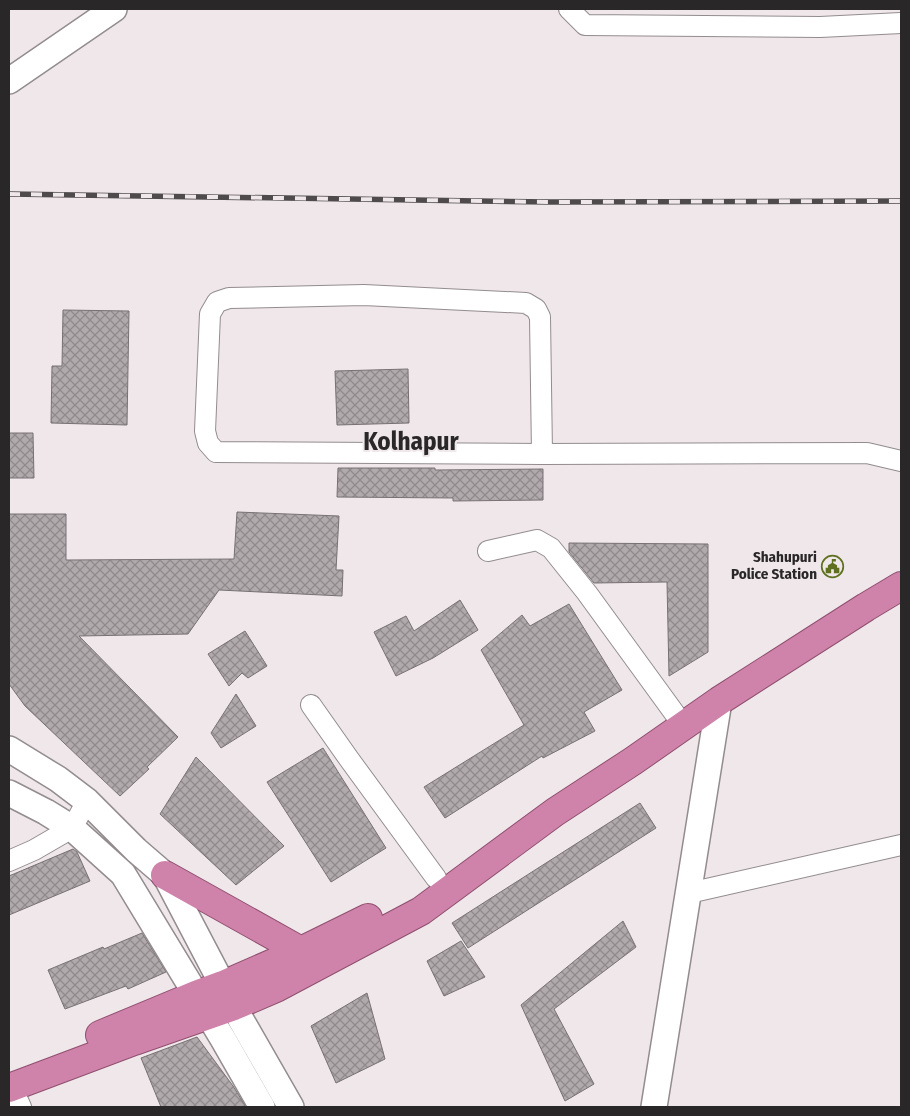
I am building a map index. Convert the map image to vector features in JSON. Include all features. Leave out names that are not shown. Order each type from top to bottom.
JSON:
[{"type":"highway","points":[[228,996],[301,951],[410,898],[608,758],[708,691],[901,568]]},
{"type":"highway","points":[[13,1088],[202,1005],[228,996],[276,988],[421,911],[555,812],[634,761],[719,701],[901,586]]},
{"type":"highway","points":[[165,875],[301,951]]},
{"type":"street","points":[[9,80],[117,9]]},
{"type":"street","points":[[569,9],[585,25],[820,27],[901,23]]},
{"type":"street","points":[[542,454],[540,317],[536,309],[526,303],[364,295],[228,298],[217,302],[210,314],[205,431],[208,444],[216,452],[542,454],[867,453],[901,461]]},
{"type":"street","points":[[488,551],[537,540],[552,548],[675,714]]},
{"type":"street","points":[[654,1107],[719,701]]},
{"type":"street","points":[[311,706],[436,878]]},
{"type":"street","points":[[9,750],[58,779],[87,802],[136,850],[165,875],[228,996],[291,1107]]},
{"type":"street","points":[[9,793],[72,828],[123,874],[241,1068],[262,1107]]},
{"type":"street","points":[[9,860],[34,850],[72,828],[87,802]]},
{"type":"street","points":[[689,893],[901,845]]},
{"type":"building","points":[[63,310],[129,311],[127,425],[51,423],[52,366],[62,366]]},
{"type":"building","points":[[408,369],[409,423],[337,425],[335,371]]},
{"type":"building","points":[[9,433],[33,433],[34,478],[9,478]]},
{"type":"building","points":[[338,468],[435,468],[435,470],[543,469],[543,500],[453,501],[453,498],[337,497]]},
{"type":"building","points":[[237,512],[339,516],[336,570],[343,570],[342,596],[219,590],[188,634],[79,636],[178,737],[147,767],[149,769],[120,796],[25,706],[9,684],[9,514],[66,514],[66,560],[234,559]]},
{"type":"building","points":[[569,543],[708,544],[708,652],[669,676],[667,582],[594,583],[569,552]]},
{"type":"building","points":[[460,600],[478,630],[433,658],[396,676],[374,632],[406,616],[414,631]]},
{"type":"building","points":[[569,604],[622,690],[584,712],[595,731],[543,758],[542,756],[445,818],[424,787],[524,725],[481,650],[522,615],[530,626]]},
{"type":"building","points":[[245,631],[267,666],[248,678],[242,673],[229,686],[208,654]]},
{"type":"building","points":[[236,694],[256,726],[221,748],[211,733]]},
{"type":"building","points":[[323,748],[386,848],[331,882],[267,782]]},
{"type":"building","points":[[196,757],[284,846],[236,885],[160,814]]},
{"type":"building","points":[[640,803],[656,828],[468,948],[452,923]]},
{"type":"building","points":[[73,849],[77,852],[90,881],[9,915],[9,876]]},
{"type":"building","points":[[623,921],[636,947],[554,1009],[594,1084],[565,1101],[521,1005]]},
{"type":"building","points":[[142,933],[166,972],[128,989],[126,986],[65,1009],[48,970]]},
{"type":"building","points":[[461,941],[485,977],[444,996],[427,961]]},
{"type":"building","points":[[367,993],[385,1059],[336,1083],[311,1026]]},
{"type":"building","points":[[197,1037],[246,1107],[161,1107],[141,1058]]},
{"type":"railway","points":[[9,194],[550,202],[901,201]]},
{"type":"place","name":"Shahupuri Police Station","points":[[833,566]]},
{"type":"district","name":"Kolhapur","points":[[411,442]]}]
